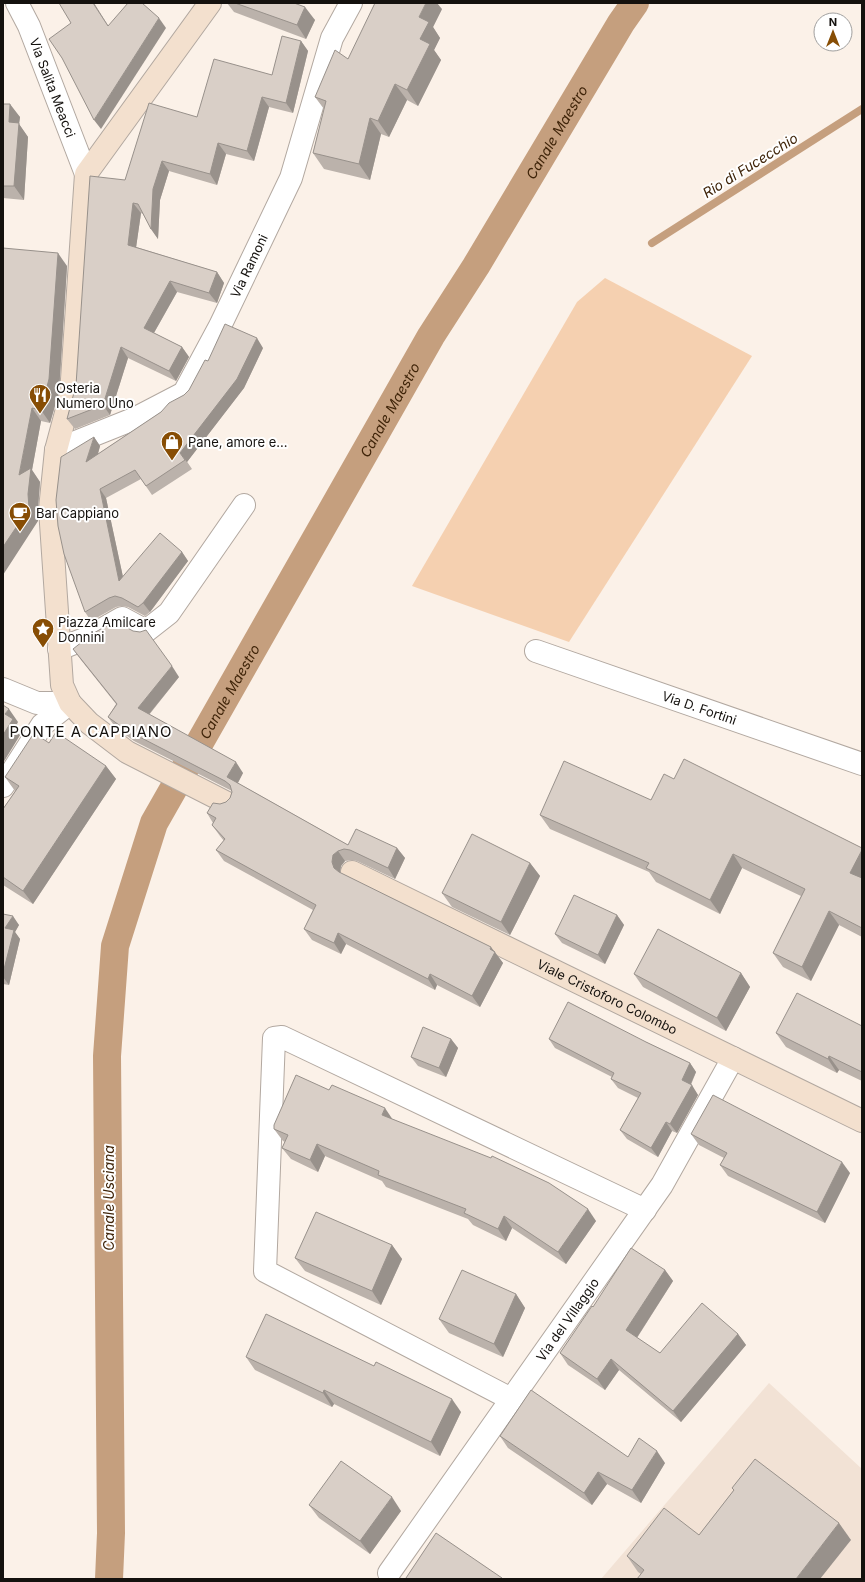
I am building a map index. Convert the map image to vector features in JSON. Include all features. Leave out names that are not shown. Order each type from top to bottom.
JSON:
[{"type":"street","name":"Via Salita Meacci","points":[[17,3],[29,26],[86,174]]},
{"type":"street","points":[[210,3],[86,174],[71,394],[56,450],[50,509],[62,685],[70,703],[89,723],[127,752],[227,802]]},
{"type":"street","name":"Via Ramoni","points":[[56,450],[136,418],[184,394],[220,326],[291,178],[332,38],[352,3]]},
{"type":"street","points":[[59,649],[87,638],[122,618],[146,631],[169,613],[244,505]]},
{"type":"street","name":"Via D. Fortini","points":[[536,651],[862,764]]},
{"type":"street","points":[[3,689],[38,703],[70,703]]},
{"type":"street","points":[[3,786],[42,725],[70,703]]},
{"type":"street","name":"Viale Cristoforo Colombo","points":[[352,872],[862,1121]]},
{"type":"street","points":[[511,1399],[265,1272],[274,1038],[282,1037],[645,1210]]},
{"type":"street","name":"Via del Villaggio","points":[[389,1573],[662,1185],[733,1058]]},
{"type":"shaded area","points":[[605,278],[752,356],[569,642],[412,586],[577,302]]},
{"type":"shaded area","points":[[769,1383],[862,1469],[862,1579],[601,1579]]},
{"type":"building","points":[[59,3],[93,3],[108,26],[128,3],[142,3],[159,18],[94,120],[62,58],[49,39],[71,23]]},
{"type":"building","points":[[235,3],[294,3],[305,7],[297,25]]},
{"type":"building","points":[[375,3],[426,3],[419,17],[429,22],[420,39],[430,44],[407,90],[395,84],[378,121],[370,118],[359,164],[313,153],[326,101],[315,97],[335,50],[348,59]]},
{"type":"building","points":[[282,36],[301,41],[286,103],[262,97],[247,151],[218,143],[210,174],[162,161],[153,189],[151,229],[138,204],[133,203],[128,245],[217,272],[209,293],[170,281],[144,328],[182,347],[169,371],[121,347],[103,405],[67,419],[76,385],[90,176],[125,180],[149,103],[197,117],[214,59],[272,75]]},
{"type":"building","points":[[3,104],[10,104],[9,122],[19,123],[14,186],[3,186]]},
{"type":"building","points":[[3,248],[58,253],[49,379],[41,410],[32,408],[19,475],[31,468],[28,494],[29,508],[3,547]]},
{"type":"building","points":[[225,324],[257,338],[237,379],[180,453],[185,460],[146,486],[135,470],[100,489],[119,581],[160,533],[182,552],[143,603],[138,607],[122,598],[115,596],[85,612],[64,554],[58,526],[56,500],[61,457],[94,437],[86,462],[161,412],[169,403],[184,395],[189,390],[205,360],[208,361]]},
{"type":"building","points":[[115,621],[133,631],[140,632],[146,630],[172,666],[138,708],[236,762],[227,777],[348,845],[356,829],[397,848],[388,868],[350,850],[344,849],[333,855],[332,862],[334,868],[339,872],[491,947],[490,949],[495,952],[472,996],[430,974],[428,979],[338,933],[334,943],[304,929],[316,905],[216,850],[225,839],[212,825],[216,818],[207,813],[213,803],[220,804],[226,802],[230,798],[232,792],[230,785],[126,730],[108,717],[117,704],[73,649],[92,634]]},
{"type":"building","points":[[3,705],[9,709],[5,714],[13,719],[3,735]]},
{"type":"building","points":[[56,732],[106,766],[23,891],[3,877],[3,809],[19,786],[5,777],[34,733],[49,743]]},
{"type":"building","points":[[684,759],[862,848],[850,873],[862,878],[862,928],[829,911],[802,967],[773,953],[805,889],[733,854],[710,900],[646,868],[649,863],[540,815],[564,761],[651,800],[664,774],[674,779]]},
{"type":"building","points":[[472,834],[530,863],[501,922],[442,893]]},
{"type":"building","points":[[574,895],[617,915],[598,955],[555,934]]},
{"type":"building","points":[[3,914],[13,916],[5,928],[14,930],[3,973]]},
{"type":"building","points":[[658,929],[741,973],[717,1018],[634,974]]},
{"type":"building","points":[[797,993],[862,1026],[862,1072],[829,1056],[828,1059],[776,1033]]},
{"type":"building","points":[[568,1002],[690,1063],[682,1080],[692,1085],[670,1124],[666,1122],[651,1148],[620,1130],[641,1093],[611,1079],[614,1073],[549,1039]]},
{"type":"building","points":[[423,1027],[451,1039],[439,1068],[411,1057]]},
{"type":"building","points":[[296,1075],[329,1090],[332,1085],[385,1108],[382,1115],[491,1158],[492,1156],[549,1183],[588,1209],[558,1252],[504,1216],[498,1229],[464,1213],[466,1209],[378,1175],[379,1171],[317,1144],[310,1160],[282,1148],[288,1135],[274,1129],[274,1125]]},
{"type":"building","points":[[713,1095],[842,1162],[817,1212],[720,1165],[727,1153],[691,1134]]},
{"type":"building","points":[[316,1212],[392,1245],[372,1291],[295,1258]]},
{"type":"building","points":[[631,1248],[665,1270],[626,1330],[660,1353],[702,1303],[738,1334],[673,1411],[611,1359],[597,1379],[560,1353],[592,1306],[593,1307]]},
{"type":"building","points":[[462,1270],[516,1294],[494,1344],[439,1319]]},
{"type":"building","points":[[266,1314],[374,1366],[376,1362],[452,1399],[431,1442],[324,1390],[323,1393],[246,1357]]},
{"type":"building","points":[[531,1390],[628,1457],[639,1438],[657,1451],[632,1490],[598,1472],[584,1493],[500,1436]]},
{"type":"building","points":[[755,1459],[839,1523],[796,1579],[637,1579],[644,1570],[627,1556],[664,1508],[699,1535],[734,1490],[732,1488]]},
{"type":"building","points":[[341,1461],[392,1497],[360,1541],[309,1505]]},
{"type":"building","points":[[436,1533],[502,1578],[407,1579],[406,1578]]},
{"type":"waterway","name":"Canale Maestro","points":[[109,1579],[111,1533],[107,1056],[115,946],[154,823],[431,336],[476,266],[621,23],[635,3]]},
{"type":"waterway","name":"Rio di Fucecchio","points":[[652,243],[862,109]]},
{"type":"place","name":"Osteria Numero Uno","points":[[40,414]]},
{"type":"place","name":"Pane, amore e...","points":[[172,462]]},
{"type":"place","name":"Bar Cappiano","points":[[20,532]]},
{"type":"place","name":"Piazza Amilcare Donnini","points":[[43,648]]},
{"type":"district","name":"PONTE A CAPPIANO","points":[[91,731]]},
{"type":"water label","name":"Canale Usciana","points":[[108,1198]]}]
